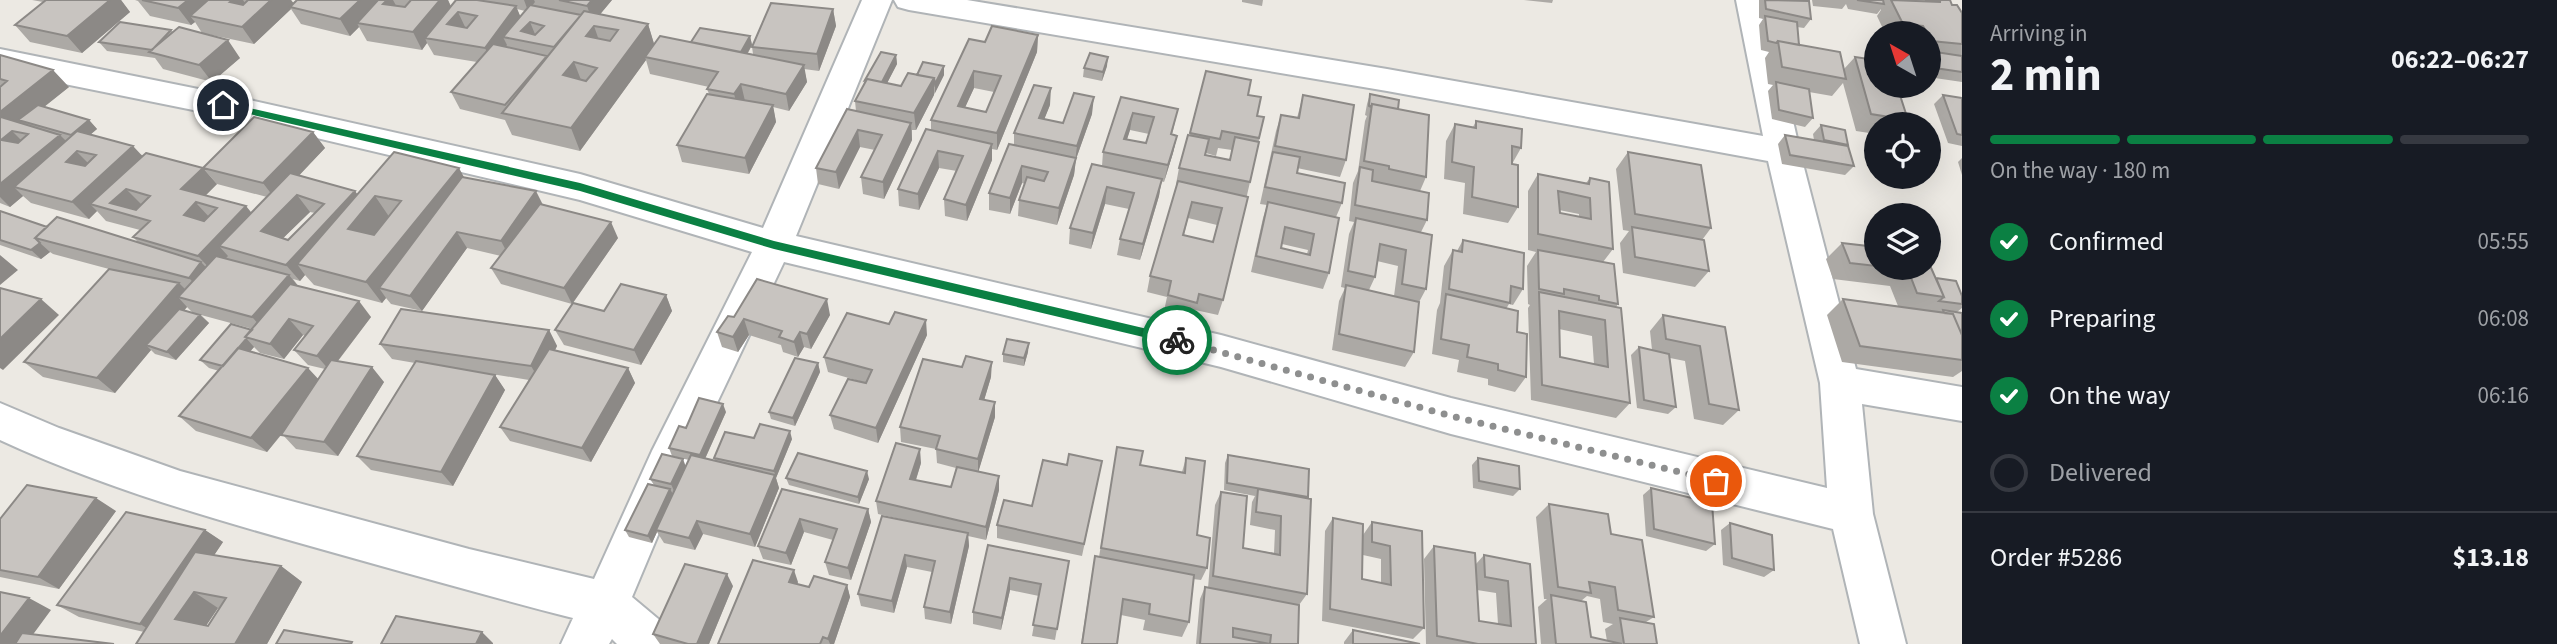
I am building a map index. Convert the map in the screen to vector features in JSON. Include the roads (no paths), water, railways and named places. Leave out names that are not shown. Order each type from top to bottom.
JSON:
[{"type":"street","points":[[584,644],[606,604],[667,464],[774,245],[877,0]]},
{"type":"street","points":[[909,0],[1065,11],[1783,152]]},
{"type":"street","points":[[1751,0],[1783,152],[1840,383],[1851,514],[1883,644]]},
{"type":"street","points":[[0,60],[223,105],[580,187],[774,245],[1221,351],[1451,416],[1851,514]]},
{"type":"street","points":[[1840,383],[1962,404]]},
{"type":"street","points":[[0,421],[46,442],[180,490],[469,570],[606,604],[652,644]]}]
